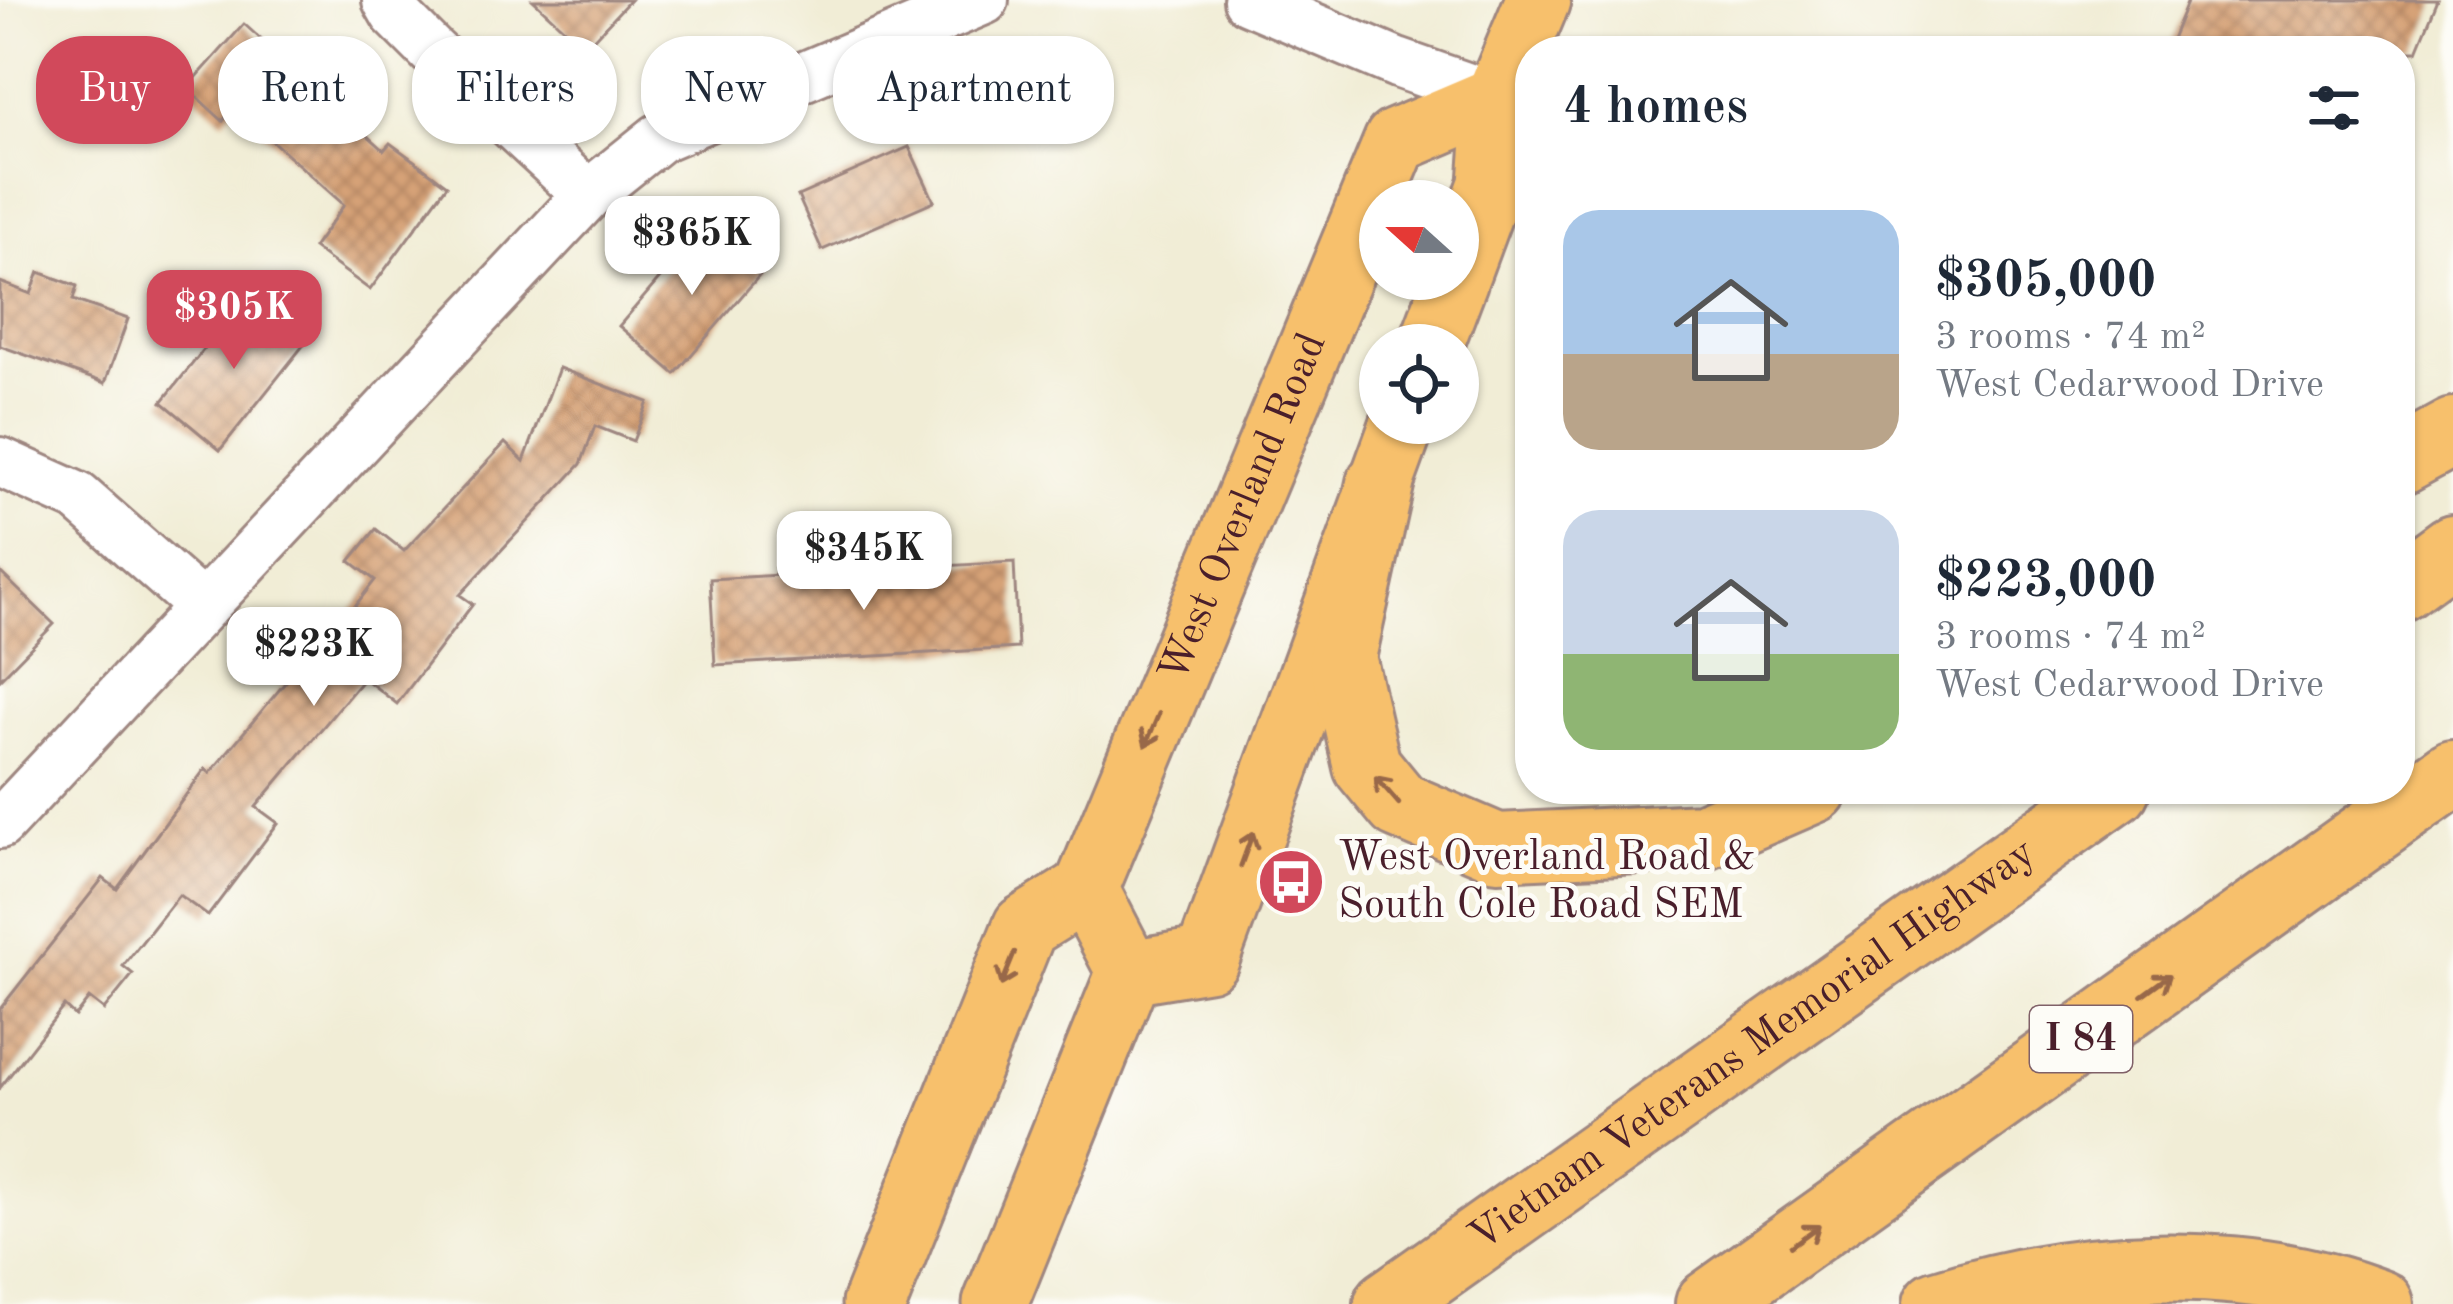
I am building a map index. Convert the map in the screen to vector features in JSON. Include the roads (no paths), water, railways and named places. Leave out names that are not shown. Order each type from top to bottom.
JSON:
[{"type":"highway","points":[[2415,453],[2453,432]]},
{"type":"highway","points":[[1381,484],[1342,657],[1367,766],[1399,805],[1497,847],[1702,836],[1778,804]]},
{"type":"highway","points":[[2415,576],[2453,548]]},
{"type":"highway","name":"I 84","points":[[2415,800],[2453,773]]},
{"type":"highway","name":"Vietnam Veterans Memorial Highway","points":[[1388,1304],[2095,804]]},
{"type":"highway","name":"I 84","points":[[1709,1304],[2410,804]]},
{"type":"highway","points":[[1936,1304],[2058,1278],[2188,1269],[2293,1280],[2380,1304]]},
{"type":"main road","points":[[1523,36],[1538,0]]},
{"type":"main road","points":[[1479,216],[1491,184],[1496,98],[1515,54]]},
{"type":"main road","name":"West Overland Road","points":[[1086,889],[1396,141],[1496,98]]},
{"type":"main road","points":[[1129,972],[1207,959],[1395,444]]},
{"type":"main road","points":[[874,1304],[1025,927],[1086,889],[1129,972],[995,1304]]},
{"type":"street","points":[[387,0],[431,51],[588,195]]},
{"type":"street","points":[[0,824],[588,195],[658,138],[984,0]]},
{"type":"street","points":[[1248,0],[1396,63],[1496,98]]},
{"type":"street","points":[[0,463],[78,497],[203,607]]},
{"type":"place","name":"West Overland Road & South Cole Road SEM","points":[[1291,882]]}]
